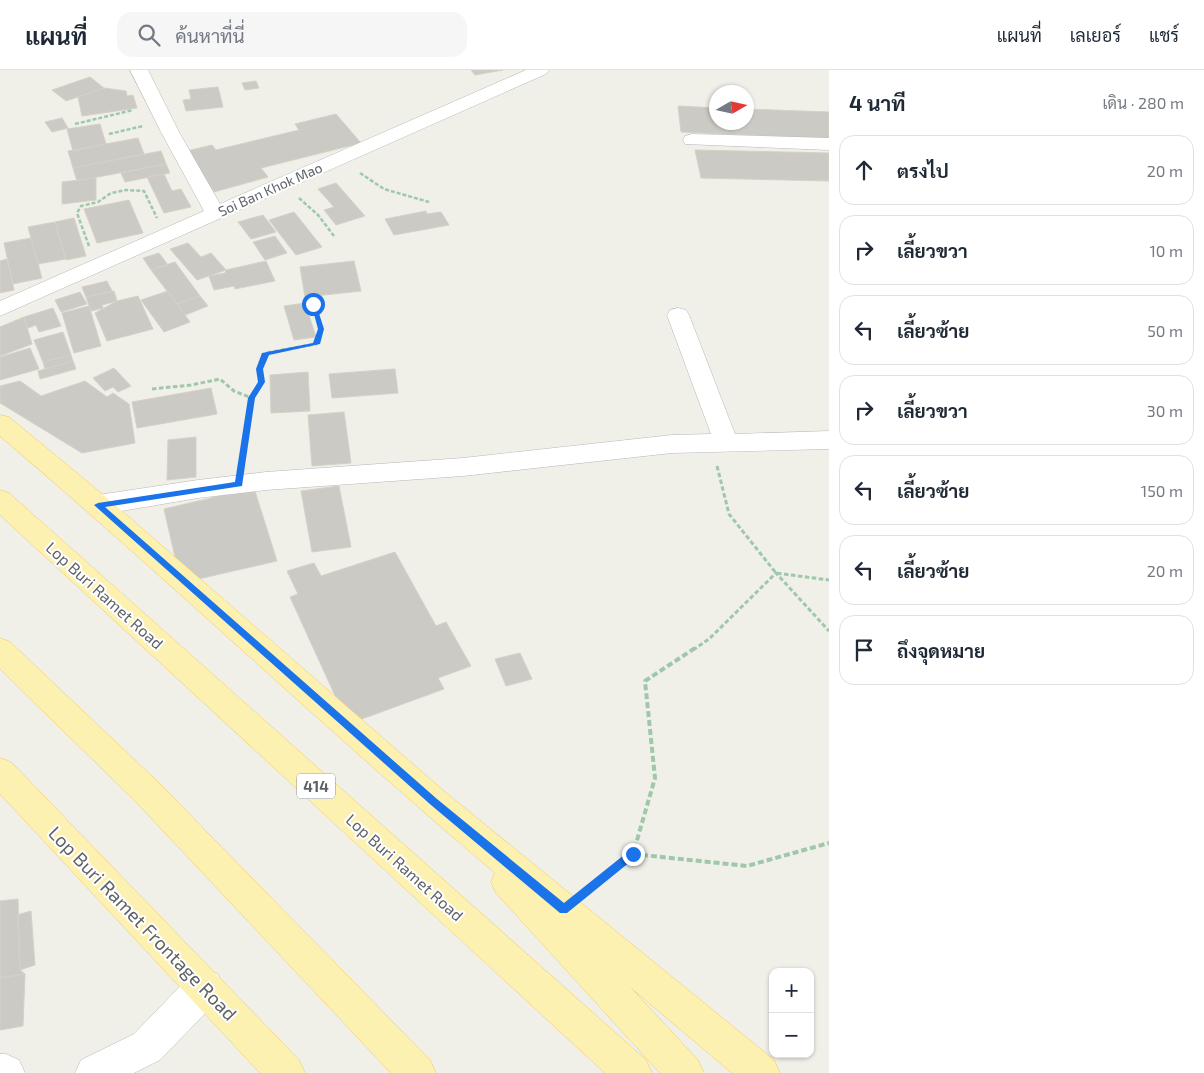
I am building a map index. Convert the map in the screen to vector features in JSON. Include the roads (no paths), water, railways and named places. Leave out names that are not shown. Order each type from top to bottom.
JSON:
[{"type":"main road","points":[[0,422],[98,505],[434,802],[761,1073]]},
{"type":"main road","name":"Lop Buri Ramet Road","points":[[0,500],[633,1073]]},
{"type":"main road","points":[[0,650],[147,792],[417,1073]]},
{"type":"main road","name":"Lop Buri Ramet Frontage Road","points":[[0,772],[286,1073]]},
{"type":"main road","points":[[434,802],[685,1073]]},
{"type":"street","points":[[139,70],[164,121],[215,213]]},
{"type":"street","name":"Soi Ban Khok Mao","points":[[0,309],[531,72]]},
{"type":"street","points":[[692,140],[829,144]]},
{"type":"street","points":[[678,315],[719,442]]},
{"type":"street","points":[[98,505],[239,484],[331,475],[463,467],[653,445],[829,440]]},
{"type":"street","points":[[94,1073],[147,1047],[205,987]]},
{"type":"street","points":[[0,1072],[6,1073]]}]
